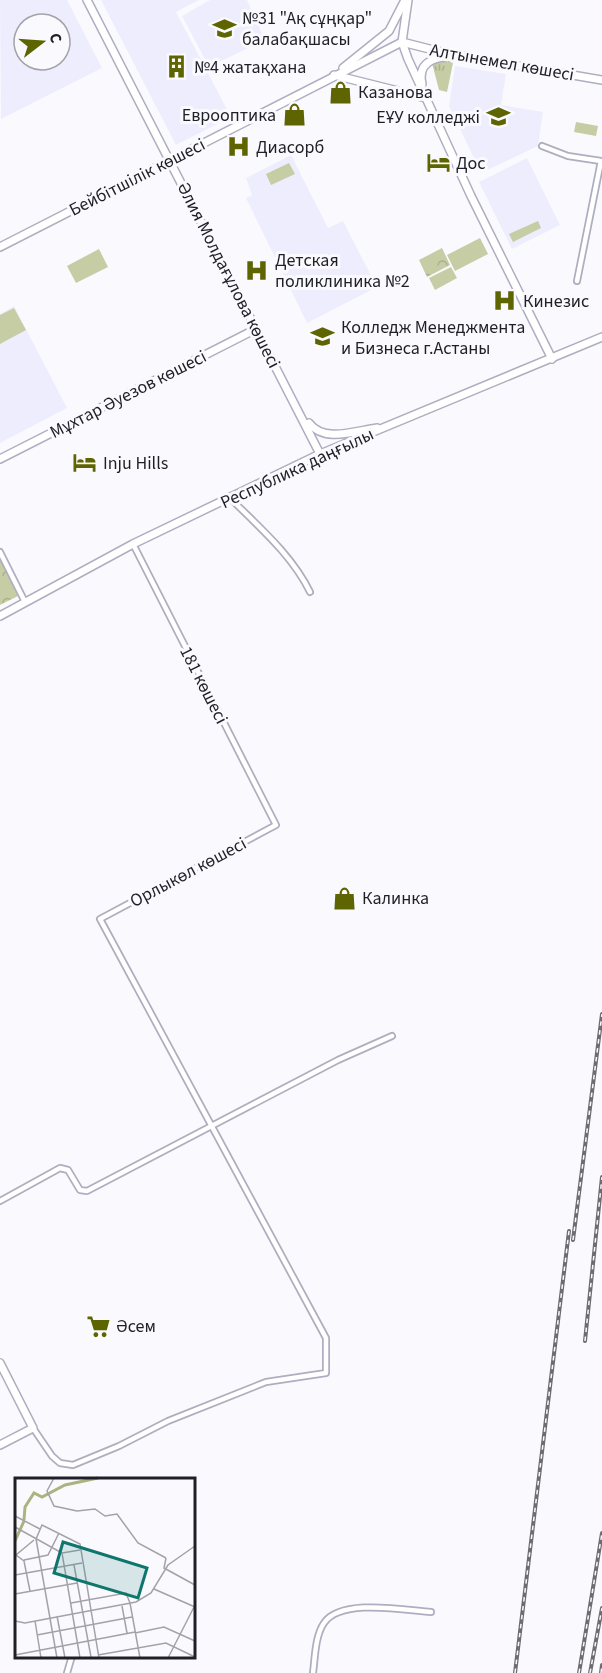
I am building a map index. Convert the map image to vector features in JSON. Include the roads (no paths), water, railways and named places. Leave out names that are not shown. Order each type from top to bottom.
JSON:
[{"type":"street","name":"Әлия Молдағұлова көшесі","points":[[87,0],[172,160],[320,454]]},
{"type":"street","points":[[406,0],[402,42],[426,98],[552,358]]},
{"type":"street","points":[[334,75],[389,31],[406,0]]},
{"type":"street","name":"Бейбітшілік көшесі","points":[[0,247],[402,42]]},
{"type":"street","name":"Алтынемел көшесі","points":[[402,42],[470,57],[602,80]]},
{"type":"street","points":[[426,98],[421,72],[427,62],[442,56],[470,57]]},
{"type":"street","points":[[334,75],[426,98]]},
{"type":"street","points":[[542,146],[568,156],[601,161],[577,281]]},
{"type":"street","name":"Мұхтар Әуезов көшесі","points":[[0,459],[256,329]]},
{"type":"street","name":"Республика даңғылы","points":[[0,616],[133,544],[320,454],[602,337]]},
{"type":"street","points":[[299,411],[317,432],[325,434],[388,426]]},
{"type":"street","points":[[230,498],[281,550],[303,577],[310,592]]},
{"type":"street","name":"181 көшесі","points":[[133,544],[276,825]]},
{"type":"street","points":[[0,552],[26,602]]},
{"type":"street","name":"Орлыкөл көшесі","points":[[210,1128],[100,919],[276,825]]},
{"type":"street","points":[[0,1201],[60,1168],[68,1170],[80,1190],[87,1191],[338,1060],[392,1036]]},
{"type":"street","points":[[0,1363],[33,1428],[52,1456],[60,1463],[73,1465],[119,1446],[168,1421],[266,1382],[326,1373],[326,1338],[210,1128]]},
{"type":"street","points":[[0,1445],[33,1428]]},
{"type":"street","points":[[314,1673],[319,1633],[332,1614],[349,1609],[365,1608],[431,1612]]},
{"type":"street","points":[[67,1673],[71,1658]]},
{"type":"railway","points":[[573,1240],[602,1014]]},
{"type":"railway","points":[[585,1341],[602,1177]]},
{"type":"railway","points":[[515,1673],[569,1231]]},
{"type":"railway","points":[[579,1673],[602,1533]]},
{"type":"railway","points":[[590,1673],[602,1608]]},
{"type":"railway","points":[[601,1673],[602,1665]]},
{"type":"place","name":"№31 \"Ақ сұңқар\" балабақшасы","points":[[224,28]]},
{"type":"place","name":"№4 жатақхана","points":[[176,67]]},
{"type":"place","name":"Казанова","points":[[340,92]]},
{"type":"place","name":"Еврооптика","points":[[294,115]]},
{"type":"place","name":"ЕҰУ колледжі","points":[[498,117]]},
{"type":"place","name":"Диасорб","points":[[238,147]]},
{"type":"place","name":"Дос","points":[[438,163]]},
{"type":"place","name":"Детская поликлиника №2","points":[[257,270]]},
{"type":"place","name":"Кинезис","points":[[505,301]]},
{"type":"place","name":"Колледж Менеджмента и Бизнеса г.Астаны","points":[[323,337]]},
{"type":"place","name":"Inju Hills","points":[[85,463]]},
{"type":"place","name":"Калинка","points":[[344,898]]},
{"type":"place","name":"Әсем","points":[[98,1326]]}]
